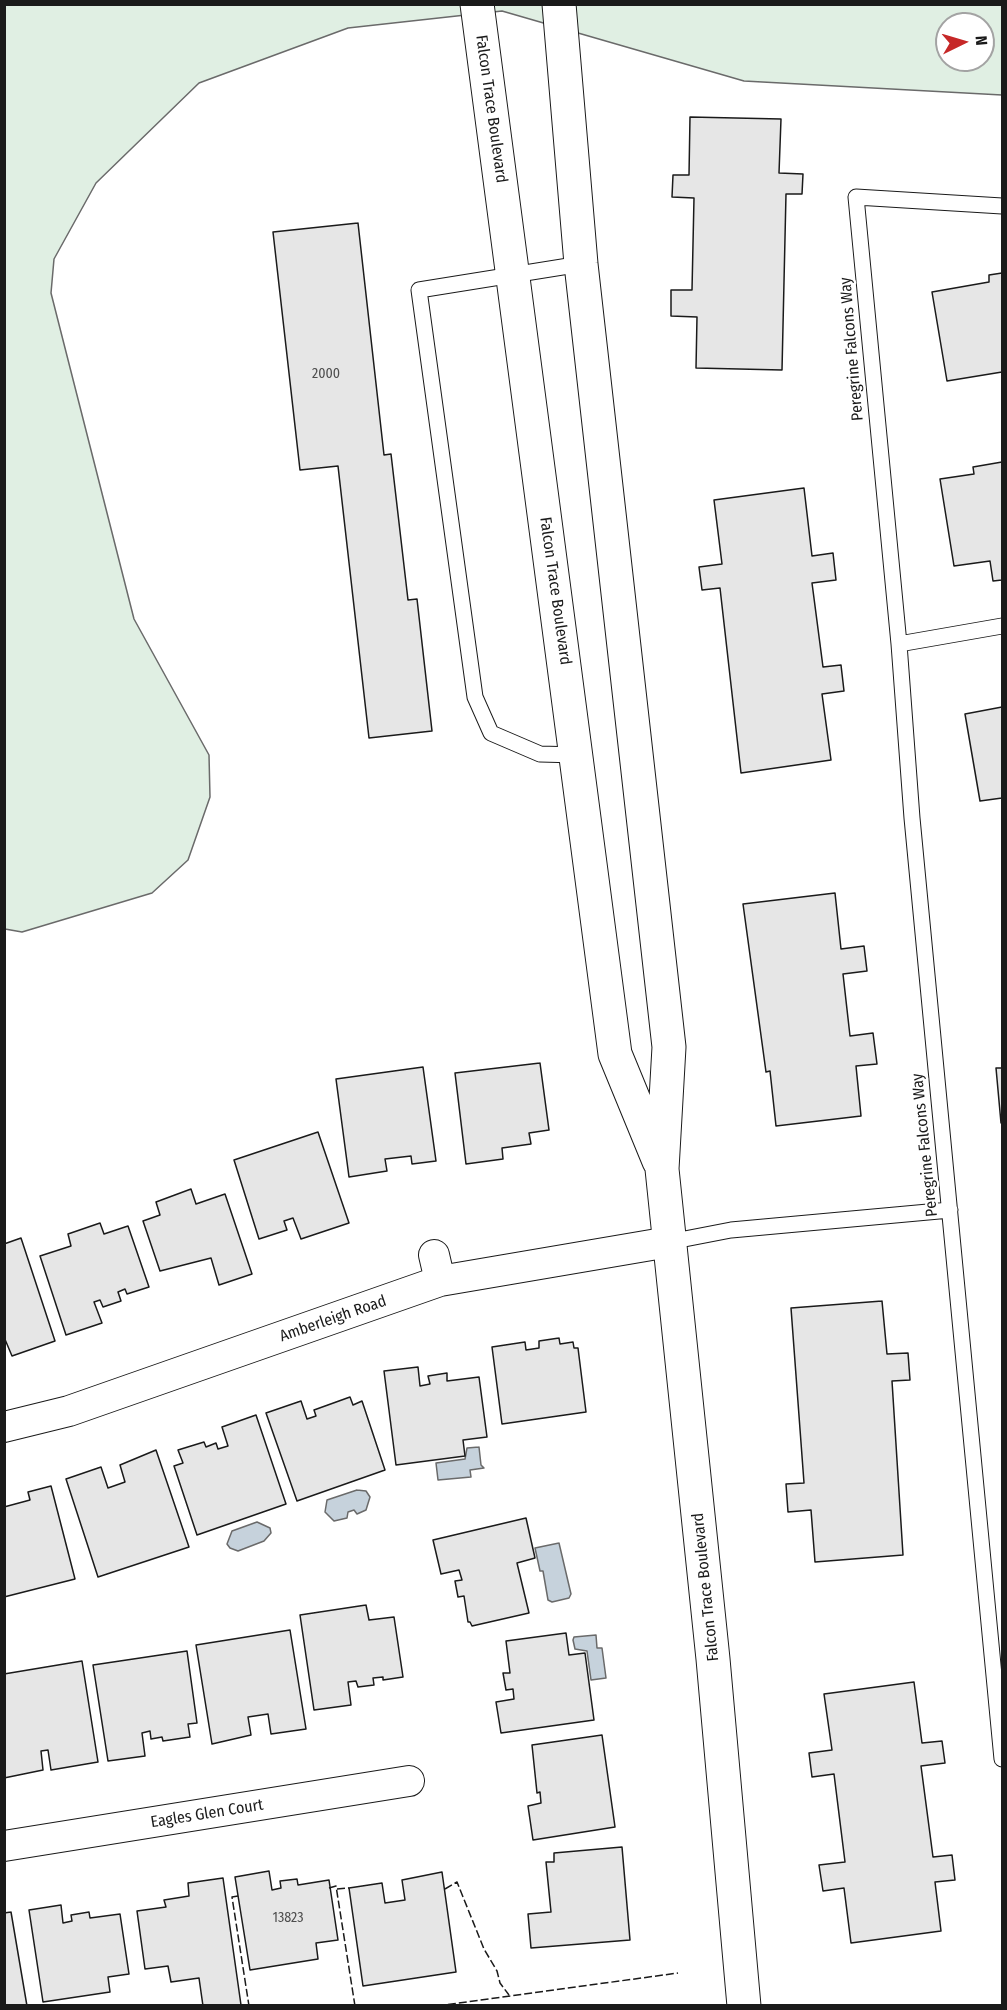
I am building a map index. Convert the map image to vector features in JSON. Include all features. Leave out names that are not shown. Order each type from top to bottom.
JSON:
[{"type":"street","name":"Falcon Trace Boulevard","points":[[477,4],[615,1054],[662,1169]]},
{"type":"street","name":"Falcon Trace Boulevard","points":[[559,4],[581,264],[669,1047],[662,1169],[713,1659],[744,2006]]},
{"type":"street","name":"Amberleigh Road","points":[[4,1427],[69,1411],[437,1268],[669,1242]]},
{"type":"street","name":"Eagles Glen Court","points":[[4,1846],[409,1781]]},
{"type":"lane","name":"Peregrine Falcons Way","points":[[1002,206],[856,198],[899,644],[912,818],[950,1210],[996,1643],[1002,1759]]},
{"type":"lane","points":[[577,755],[540,754],[492,733],[475,697],[419,290],[581,264]]},
{"type":"lane","points":[[899,644],[1002,626]]},
{"type":"lane","points":[[669,1242],[731,1230],[950,1210]]},
{"type":"green space","points":[[5,5],[1002,5],[1002,95],[744,81],[502,11],[348,28],[199,83],[96,183],[54,259],[51,293],[134,619],[209,755],[210,797],[188,860],[152,893],[22,932],[5,929]]},
{"type":"shaded area","points":[[479,1447],[481,1465],[484,1468],[470,1470],[471,1477],[438,1480],[436,1463],[465,1459],[467,1448]]},
{"type":"shaded area","points":[[357,1490],[366,1491],[370,1497],[366,1510],[357,1514],[354,1510],[348,1512],[347,1518],[334,1521],[325,1512],[327,1500]]},
{"type":"shaded area","points":[[257,1522],[270,1528],[271,1533],[264,1541],[238,1551],[230,1548],[227,1544],[232,1531]]},
{"type":"shaded area","points":[[559,1543],[571,1594],[569,1598],[552,1602],[548,1600],[543,1571],[540,1571],[535,1548]]},
{"type":"shaded area","points":[[596,1635],[597,1648],[602,1648],[606,1678],[591,1680],[587,1651],[575,1649],[573,1640],[574,1637]]},
{"type":"building","points":[[690,117],[781,119],[779,173],[803,174],[802,194],[786,194],[782,370],[696,368],[697,317],[671,316],[671,290],[692,290],[694,198],[672,197],[673,175],[689,175]]},
{"type":"building","points":[[358,223],[384,455],[391,454],[408,600],[417,599],[432,731],[369,738],[338,466],[300,470],[273,232]]},
{"type":"building","points":[[1002,273],[1002,372],[947,381],[932,292],[989,282],[989,275]]},
{"type":"building","points":[[1002,462],[1002,580],[993,581],[990,561],[954,566],[940,479],[974,474],[973,467]]},
{"type":"building","points":[[804,488],[812,556],[833,553],[836,580],[812,583],[823,667],[841,665],[844,691],[822,694],[831,760],[741,773],[720,588],[702,590],[699,567],[722,564],[714,500]]},
{"type":"building","points":[[1002,707],[1002,798],[980,801],[965,714]]},
{"type":"building","points":[[835,893],[841,949],[864,946],[867,971],[843,974],[850,1036],[873,1033],[877,1064],[856,1066],[861,1116],[776,1126],[770,1071],[766,1072],[743,904]]},
{"type":"building","points":[[540,1063],[549,1130],[529,1133],[531,1144],[502,1148],[503,1159],[466,1164],[455,1073]]},
{"type":"building","points":[[423,1067],[436,1161],[412,1164],[411,1156],[385,1159],[387,1171],[349,1177],[336,1079]]},
{"type":"building","points":[[996,1068],[1002,1068],[1002,1123],[1001,1123]]},
{"type":"building","points":[[318,1132],[349,1223],[301,1239],[293,1218],[284,1221],[287,1230],[259,1239],[234,1160]]},
{"type":"building","points":[[191,1189],[196,1204],[225,1194],[252,1274],[219,1285],[211,1258],[160,1271],[143,1221],[160,1215],[156,1202]]},
{"type":"building","points":[[100,1223],[104,1234],[128,1226],[149,1287],[127,1294],[125,1289],[118,1292],[121,1301],[103,1307],[100,1300],[94,1302],[102,1323],[66,1335],[40,1256],[71,1246],[68,1234]]},
{"type":"building","points":[[21,1238],[55,1341],[12,1356],[4,1337],[4,1244]]},
{"type":"building","points":[[882,1301],[887,1354],[908,1353],[910,1380],[892,1381],[903,1555],[815,1562],[811,1510],[788,1512],[786,1484],[804,1483],[791,1308]]},
{"type":"building","points":[[559,1338],[560,1344],[573,1342],[574,1348],[578,1348],[586,1412],[502,1424],[492,1347],[525,1342],[526,1350],[539,1348],[539,1341]]},
{"type":"building","points":[[418,1367],[420,1386],[430,1384],[428,1376],[447,1373],[447,1381],[479,1377],[487,1437],[463,1440],[465,1456],[396,1465],[384,1371]]},
{"type":"building","points":[[350,1397],[353,1405],[362,1401],[385,1470],[297,1501],[266,1413],[301,1401],[307,1419],[316,1416],[314,1410]]},
{"type":"building","points":[[256,1415],[286,1504],[197,1535],[174,1466],[183,1463],[178,1450],[204,1442],[206,1447],[216,1443],[218,1449],[228,1446],[222,1427]]},
{"type":"building","points":[[156,1450],[189,1547],[98,1577],[66,1479],[101,1467],[108,1488],[125,1482],[120,1465]]},
{"type":"building","points":[[51,1486],[75,1579],[4,1597],[4,1507],[30,1500],[28,1492]]},
{"type":"building","points":[[526,1518],[535,1558],[517,1563],[529,1613],[472,1626],[468,1622],[464,1596],[458,1597],[455,1581],[462,1580],[459,1570],[441,1574],[433,1540]]},
{"type":"building","points":[[366,1605],[369,1620],[394,1617],[403,1677],[383,1680],[383,1677],[373,1678],[374,1685],[358,1687],[356,1681],[348,1682],[351,1705],[314,1710],[300,1615]]},
{"type":"building","points":[[290,1630],[306,1729],[271,1734],[268,1714],[248,1717],[251,1735],[212,1744],[196,1645]]},
{"type":"building","points":[[566,1633],[569,1655],[585,1653],[594,1720],[501,1733],[496,1702],[514,1699],[513,1689],[506,1690],[503,1673],[510,1673],[506,1641]]},
{"type":"building","points":[[187,1651],[197,1723],[188,1724],[190,1737],[163,1741],[162,1737],[151,1739],[150,1731],[142,1733],[145,1756],[108,1761],[93,1665]]},
{"type":"building","points":[[82,1661],[98,1762],[51,1770],[48,1750],[41,1751],[43,1770],[4,1778],[4,1674]]},
{"type":"building","points":[[914,1682],[922,1743],[942,1741],[945,1763],[921,1766],[933,1857],[952,1855],[955,1880],[935,1882],[941,1931],[851,1943],[844,1888],[823,1891],[819,1865],[845,1862],[834,1774],[812,1777],[809,1753],[832,1750],[824,1694]]},
{"type":"building","points":[[602,1735],[615,1827],[533,1840],[528,1806],[541,1803],[540,1792],[537,1793],[532,1745]]},
{"type":"building","points":[[622,1847],[630,1940],[531,1948],[528,1914],[551,1912],[546,1862],[554,1862],[554,1853]]},
{"type":"building","points":[[269,1871],[272,1890],[281,1888],[280,1881],[297,1879],[298,1885],[329,1880],[338,1940],[316,1943],[318,1959],[250,1970],[235,1877]]},
{"type":"building","points":[[442,1872],[456,1972],[363,1986],[349,1888],[382,1883],[385,1903],[405,1900],[402,1880]]},
{"type":"building","points":[[223,1878],[241,2005],[203,2006],[199,1978],[171,1982],[168,1966],[145,1969],[137,1911],[166,1907],[164,1900],[189,1896],[188,1883]]},
{"type":"building","points":[[61,1905],[63,1923],[72,1921],[71,1915],[89,1912],[90,1918],[120,1914],[129,1974],[108,1977],[110,1992],[43,2002],[29,1910]]},
{"type":"building","points":[[11,1912],[27,2006],[4,2006],[4,1913]]},
{"type":"fence","points":[[445,1889],[457,1882],[484,1949],[497,1971],[500,1983],[509,1995]]},
{"type":"fence","points":[[329,1888],[336,1886],[355,2006]]},
{"type":"fence","points":[[337,1889],[349,1888]]},
{"type":"fence","points":[[238,1896],[232,1897],[249,2006]]},
{"type":"fence","points":[[437,2006],[678,1973]]}]
